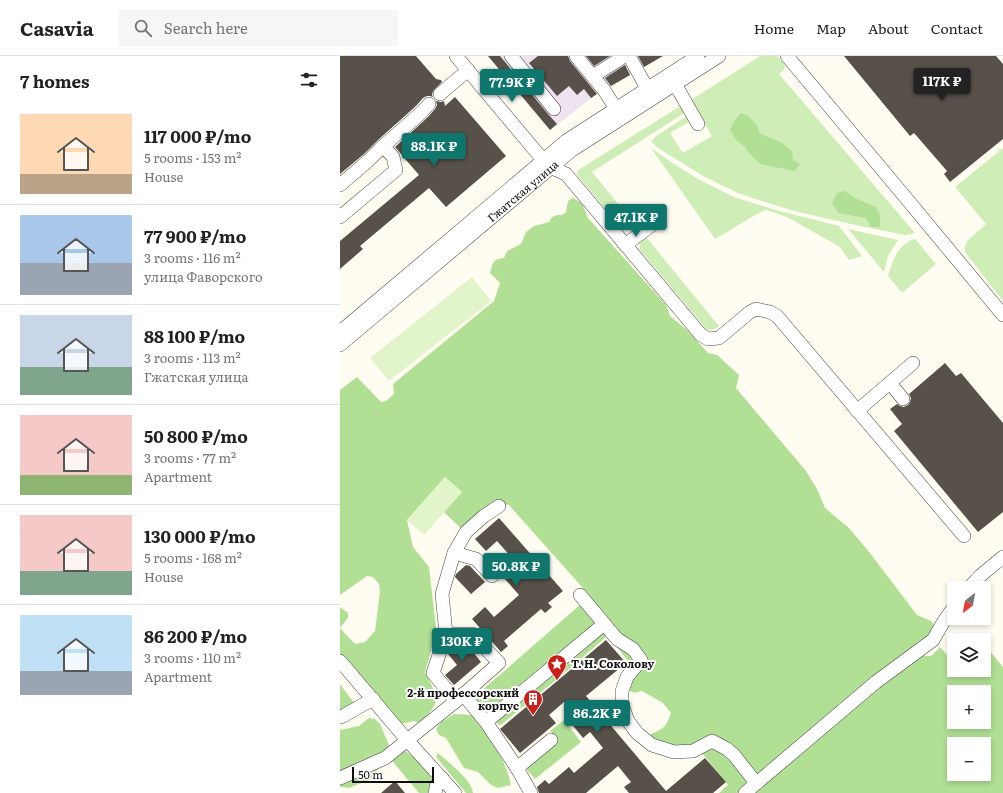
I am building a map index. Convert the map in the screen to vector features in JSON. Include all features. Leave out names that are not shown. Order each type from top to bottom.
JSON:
[{"type":"street","points":[[456,56],[547,164],[566,174],[701,335],[708,339],[719,338],[750,312],[756,309],[770,312],[777,316],[964,536]]},
{"type":"street","points":[[510,56],[554,108]]},
{"type":"street","points":[[576,56],[604,90],[616,109]]},
{"type":"street","name":"Гжатская улица","points":[[340,345],[547,164],[566,141],[698,56]]},
{"type":"street","name":"Гжатская улица","points":[[340,332],[547,164],[572,150],[719,56]]},
{"type":"street","points":[[787,56],[1003,315]]},
{"type":"street","points":[[593,76],[624,58],[648,88]]},
{"type":"street","points":[[440,94],[468,70]]},
{"type":"street","points":[[676,84],[698,124]]},
{"type":"street","points":[[340,185],[422,112],[428,104]]},
{"type":"street","points":[[340,217],[396,170],[392,157],[384,146]]},
{"type":"street","points":[[625,245],[656,222]]},
{"type":"street","points":[[858,411],[913,364]]},
{"type":"street","points":[[890,383],[903,399]]},
{"type":"street","points":[[499,506],[484,516],[466,532],[454,553],[442,594],[446,634],[433,673],[486,722],[517,768],[531,793]]},
{"type":"street","points":[[454,553],[476,558],[492,576]]},
{"type":"street","points":[[975,581],[1003,557]]},
{"type":"street","points":[[580,595],[617,639],[633,649],[641,660],[627,677],[622,691],[622,705],[628,721],[637,733],[652,746],[674,752],[693,751],[712,741],[727,749],[734,755],[756,783]]},
{"type":"street","points":[[745,793],[876,682],[934,640],[947,617]]},
{"type":"street","points":[[486,722],[604,624]]},
{"type":"street","points":[[340,778],[385,758],[499,663],[472,634],[446,634]]},
{"type":"street","points":[[340,661],[454,793]]},
{"type":"street","points":[[340,717],[373,699]]},
{"type":"street","points":[[517,768],[551,740]]},
{"type":"street","points":[[434,793],[437,784],[442,778]]},
{"type":"shaded area","points":[[488,56],[663,56],[601,91],[550,130]]},
{"type":"green space","points":[[760,56],[777,56],[785,67],[779,74],[915,233],[905,235],[798,212],[738,193],[703,176],[658,148],[652,142],[656,136],[687,116],[690,121],[670,133],[683,153],[712,136],[691,100]]},
{"type":"green space","points":[[682,105],[686,112],[592,172],[637,227],[633,229],[621,228],[579,177],[577,173],[578,170]]},
{"type":"green space","points":[[741,113],[748,116],[756,124],[760,133],[782,143],[792,151],[793,160],[800,164],[795,171],[760,164],[744,146],[736,140],[730,130],[734,121]]},
{"type":"green space","points":[[651,148],[698,179],[734,197],[772,209],[839,226],[862,256],[849,260],[840,247],[789,218],[765,210],[715,239]]},
{"type":"green space","points":[[1003,148],[1003,301],[965,252],[965,246],[968,240],[986,224],[955,187]]},
{"type":"green space","points":[[845,191],[857,199],[876,207],[880,216],[880,227],[871,227],[866,218],[838,213],[832,203],[837,193]]},
{"type":"green space","points":[[573,198],[582,203],[588,218],[666,305],[670,316],[687,330],[708,353],[717,355],[739,375],[736,388],[806,471],[817,489],[825,508],[849,528],[917,615],[931,621],[934,625],[934,630],[927,639],[921,640],[916,644],[916,653],[931,656],[940,647],[947,655],[947,677],[991,677],[991,652],[1003,667],[1003,793],[719,793],[728,785],[703,754],[693,746],[669,747],[652,742],[649,735],[663,727],[671,713],[663,703],[642,691],[635,693],[630,691],[624,678],[627,660],[610,638],[606,637],[562,675],[499,725],[477,700],[479,693],[590,596],[508,504],[470,537],[444,512],[462,492],[445,477],[407,520],[413,547],[429,567],[436,627],[425,672],[433,688],[436,699],[432,710],[419,723],[414,721],[401,724],[340,653],[340,628],[355,644],[365,642],[375,631],[380,592],[379,584],[373,577],[367,576],[340,595],[340,390],[357,377],[381,402],[386,401],[394,394],[393,384],[494,301],[500,283],[490,273],[494,262],[497,259],[504,258],[507,251],[521,244],[526,232],[534,226],[549,222],[552,217],[562,215],[566,212],[568,201]]},
{"type":"green space","points":[[848,229],[898,240],[888,256],[884,272]]},
{"type":"green space","points":[[646,237],[719,326],[713,330],[707,330],[640,250],[639,242]]},
{"type":"green space","points":[[915,239],[936,264],[902,293],[888,276],[897,253],[905,244]]},
{"type":"green space","points":[[472,277],[491,301],[389,381],[370,358]]},
{"type":"green space","points":[[445,477],[462,492],[424,535],[407,520]]},
{"type":"green space","points":[[340,607],[348,613],[348,618],[340,628]]},
{"type":"green space","points":[[340,684],[357,707],[340,722]]},
{"type":"green space","points":[[454,714],[473,715],[497,749],[505,766],[511,785],[498,788],[491,785],[478,772],[464,768],[446,738],[439,735],[436,729],[441,722]]},
{"type":"green space","points":[[369,718],[375,719],[380,724],[389,745],[378,764],[378,769],[371,779],[349,788],[340,787],[340,730],[359,726]]},
{"type":"green space","points":[[564,720],[581,742],[535,779],[524,766],[557,739],[550,731]]},
{"type":"green space","points":[[404,750],[419,762],[430,774],[431,781],[428,793],[419,793],[393,762],[393,757]]},
{"type":"green space","points":[[438,753],[464,777],[472,788],[473,793],[466,793],[436,757]]},
{"type":"building","points":[[340,56],[416,56],[436,79],[441,80],[442,82],[433,91],[433,97],[427,96],[423,98],[364,154],[340,174]]},
{"type":"building","points":[[488,56],[500,56],[557,124],[550,130]]},
{"type":"building","points":[[538,56],[568,56],[570,61],[597,94],[591,98],[584,89],[577,95],[569,86],[557,96],[529,63]]},
{"type":"building","points":[[586,56],[610,56],[594,66]]},
{"type":"building","points":[[638,56],[663,56],[644,67]]},
{"type":"building","points":[[844,56],[996,56],[1003,64],[1003,139],[950,182],[944,174],[947,171],[914,133],[910,136]]},
{"type":"building","points":[[625,65],[630,75],[611,86],[605,78]]},
{"type":"building","points":[[455,97],[506,156],[446,207],[429,188],[360,246],[363,249],[340,269],[340,241],[419,175],[395,147],[428,117],[437,105],[436,101],[444,101],[445,106]]},
{"type":"building","points":[[945,363],[956,376],[961,373],[1003,423],[1003,512],[978,532],[894,431],[902,424],[890,409],[897,404],[904,407],[908,405],[911,398],[909,394]]},
{"type":"building","points":[[499,518],[563,591],[548,603],[552,607],[545,613],[541,609],[504,641],[508,646],[501,652],[472,619],[485,607],[494,617],[519,595],[497,570],[512,558],[497,541],[486,551],[475,539]]},
{"type":"building","points":[[466,565],[470,566],[485,582],[471,594],[455,577],[456,574]]},
{"type":"building","name":"2-й профессорский корпус","points":[[606,640],[626,663],[586,696],[666,791],[705,758],[726,782],[713,793],[629,793],[624,787],[631,782],[618,766],[586,793],[539,793],[537,787],[545,780],[549,784],[569,767],[574,773],[603,748],[590,732],[583,738],[570,722],[577,717],[564,702],[549,715],[556,723],[520,753],[500,729]]},
{"type":"building","points":[[461,642],[465,642],[481,662],[454,685],[445,675],[457,665],[448,654]]},
{"type":"building","points":[[395,781],[405,793],[381,793]]},
{"type":"place","name":"Т. Н. Соколову","points":[[557,681]]},
{"type":"place","name":"2-й профессорский корпус","points":[[533,716]]}]
